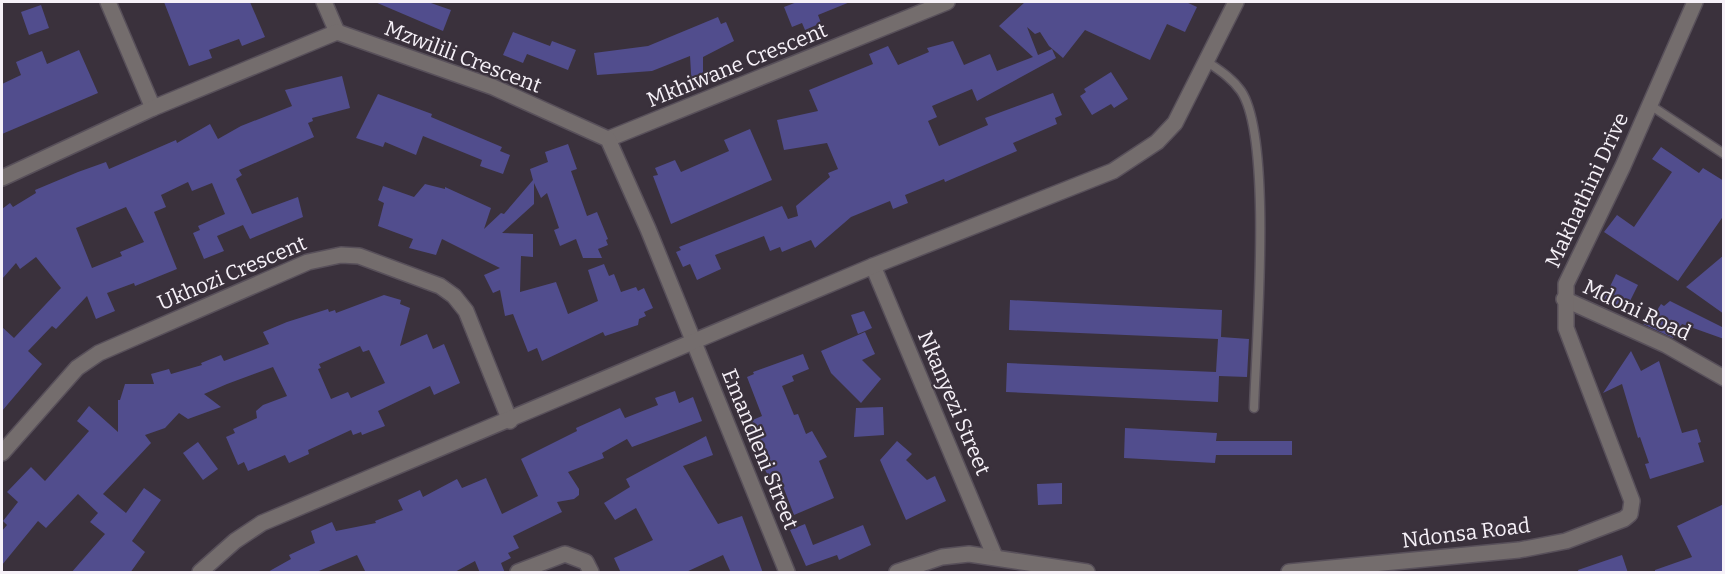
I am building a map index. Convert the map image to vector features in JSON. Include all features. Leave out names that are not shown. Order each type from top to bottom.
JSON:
[{"type":"street","points":[[108,2],[153,108]]},
{"type":"street","points":[[2,178],[153,108],[337,32],[324,2]]},
{"type":"street","name":"Mkhiwane Crescent","points":[[608,139],[948,2]]},
{"type":"street","points":[[200,573],[235,541],[262,523],[510,421],[873,266],[1113,171],[1136,158],[1175,123],[1236,2]]},
{"type":"street","name":"Makhathini Drive","points":[[1632,501],[1566,328],[1564,299],[1566,284],[1650,105],[1695,2]]},
{"type":"street","name":"Mzwilili Crescent","points":[[337,32],[493,87],[608,139]]},
{"type":"street","points":[[608,139],[648,229],[693,342]]},
{"type":"street","name":"Ukhozi Crescent","points":[[2,453],[70,375],[99,353],[308,262],[341,255],[369,260],[440,286],[454,296],[465,311],[510,421]]},
{"type":"street","name":"Nkanyezi Street","points":[[873,266],[995,557]]},
{"type":"street","name":"Mdoni Road","points":[[1564,299],[1665,345],[1724,378]]},
{"type":"street","name":"Emandleni Street","points":[[693,342],[788,573]]},
{"type":"street","name":"Ndonsa Road","points":[[1289,573],[1519,550],[1566,541],[1624,519],[1630,514],[1632,501]]},
{"type":"street","points":[[518,573],[565,554],[574,555],[586,562],[591,573]]},
{"type":"street","points":[[897,573],[942,557],[969,554],[1087,573]]},
{"type":"lane","points":[[1206,61],[1231,79],[1242,92],[1255,134],[1258,252],[1254,408]]},
{"type":"lane","points":[[1650,105],[1724,153]]},
{"type":"building","points":[[164,2],[250,2],[265,37],[242,46],[239,39],[209,50],[212,58],[189,66]]},
{"type":"building","points":[[375,2],[428,2],[451,10],[443,31]]},
{"type":"building","points":[[797,2],[850,2],[818,15],[821,23],[805,30],[802,23],[792,27],[784,7]]},
{"type":"building","points":[[1025,2],[1186,2],[1197,7],[1185,32],[1167,24],[1150,60],[1085,30],[1063,58],[1049,46],[1040,32],[1035,34],[1027,27],[1038,55],[1052,49],[1056,58],[977,101],[972,89],[932,106],[937,117],[928,121],[939,146],[988,125],[985,118],[1053,93],[1062,115],[1055,118],[1057,124],[1013,143],[1017,151],[945,182],[944,179],[905,195],[908,203],[893,209],[890,201],[851,217],[815,248],[811,240],[782,252],[780,247],[770,251],[764,236],[715,255],[721,269],[697,280],[690,264],[683,267],[676,252],[681,250],[679,247],[782,206],[788,219],[798,216],[796,206],[830,177],[828,173],[838,169],[827,143],[784,150],[777,120],[818,111],[809,90],[873,64],[869,54],[888,46],[898,65],[929,52],[927,48],[953,41],[964,65],[990,54],[997,71],[1033,57],[999,26]]},
{"type":"building","points":[[41,5],[49,28],[29,35],[21,12]]},
{"type":"building","points":[[718,17],[721,24],[726,22],[734,41],[703,57],[703,89],[692,90],[690,56],[652,71],[597,75],[594,53],[648,46]]},
{"type":"building","points":[[513,32],[550,46],[552,41],[576,50],[568,70],[527,54],[523,63],[503,55]]},
{"type":"building","points":[[79,50],[98,93],[2,134],[2,84],[21,75],[16,62],[42,51],[47,64]]},
{"type":"building","points":[[1111,72],[1128,99],[1114,108],[1111,104],[1092,115],[1080,96],[1086,92],[1084,89]]},
{"type":"building","points":[[342,76],[350,108],[312,118],[313,121],[308,123],[314,137],[239,170],[242,175],[236,179],[252,214],[298,197],[303,217],[250,239],[243,225],[217,236],[224,251],[204,259],[193,233],[200,230],[198,226],[225,214],[212,183],[192,191],[188,182],[161,195],[166,207],[154,212],[177,269],[135,286],[134,283],[107,293],[115,311],[96,319],[87,296],[56,329],[52,326],[28,351],[42,364],[2,411],[2,327],[14,338],[61,288],[36,257],[20,269],[16,263],[2,279],[2,209],[10,203],[13,207],[36,193],[35,190],[78,172],[106,162],[109,169],[176,140],[177,143],[210,124],[218,139],[241,126],[292,106],[285,90]],"holes":[[[126,207],[144,242],[120,252],[122,256],[92,268],[76,228]]]},
{"type":"building","points":[[378,94],[432,114],[431,117],[502,147],[500,151],[510,155],[503,174],[480,166],[482,160],[423,136],[416,155],[385,142],[383,147],[356,138]]},
{"type":"building","points":[[750,129],[772,180],[671,224],[653,176],[658,175],[655,168],[675,160],[681,172],[729,151],[724,140]]},
{"type":"building","points":[[568,144],[577,169],[571,171],[587,216],[597,212],[608,239],[606,240],[608,245],[598,249],[602,258],[583,258],[576,239],[560,246],[554,230],[559,228],[547,193],[541,198],[534,183],[534,204],[502,233],[533,234],[533,257],[521,256],[520,292],[556,282],[568,314],[598,301],[588,270],[604,264],[609,276],[614,274],[621,292],[636,287],[638,291],[644,288],[653,308],[644,312],[646,316],[639,319],[638,325],[605,336],[603,332],[542,361],[537,348],[528,352],[513,314],[505,316],[500,290],[493,293],[484,275],[500,268],[442,239],[436,255],[409,248],[413,239],[378,226],[384,203],[378,200],[383,186],[414,197],[425,184],[445,189],[445,187],[491,208],[484,229],[501,213],[504,214],[533,180],[530,169],[548,162],[545,152]]},
{"type":"building","points":[[1661,147],[1699,173],[1703,168],[1724,181],[1724,215],[1678,281],[1604,232],[1617,215],[1634,227],[1672,172],[1652,159]]},
{"type":"building","points":[[1724,255],[1724,314],[1686,287]]},
{"type":"building","points":[[1616,274],[1638,285],[1625,311],[1604,299]]},
{"type":"building","points":[[384,295],[401,300],[400,304],[410,308],[400,346],[427,334],[433,349],[444,344],[460,383],[434,395],[430,386],[378,411],[385,426],[362,435],[361,432],[353,435],[351,430],[308,450],[309,454],[289,463],[285,455],[248,471],[244,462],[238,465],[226,437],[235,433],[233,429],[257,418],[256,411],[263,405],[287,396],[273,367],[227,384],[204,394],[221,407],[188,419],[179,413],[165,428],[145,435],[151,443],[103,494],[126,513],[144,488],[161,500],[132,541],[145,552],[130,573],[71,573],[105,534],[90,522],[98,513],[78,494],[46,528],[38,521],[2,565],[2,531],[7,525],[3,521],[18,502],[7,492],[31,467],[45,481],[89,431],[77,421],[89,406],[118,432],[118,400],[120,400],[125,384],[154,384],[151,374],[169,369],[171,374],[202,365],[201,363],[221,355],[224,361],[269,344],[263,332],[328,309],[329,312],[335,310],[336,313]],"holes":[[[360,346],[363,352],[369,350],[385,383],[351,398],[348,392],[331,399],[318,369],[321,368],[319,364]]]},
{"type":"building","points":[[1010,300],[1222,310],[1221,337],[1249,339],[1247,377],[1219,376],[1218,402],[1006,392],[1007,363],[1216,372],[1218,339],[1009,330]]},
{"type":"building","points":[[1670,301],[1724,328],[1724,339],[1682,324],[1673,338],[1643,324],[1651,320],[1661,304],[1664,306]]},
{"type":"building","points":[[864,311],[872,328],[858,334],[851,315]]},
{"type":"building","points":[[865,332],[875,354],[862,360],[881,379],[861,403],[831,373],[821,351]]},
{"type":"building","points":[[1631,351],[1641,371],[1659,361],[1682,433],[1697,429],[1701,442],[1698,443],[1704,462],[1650,479],[1645,464],[1649,463],[1640,437],[1638,438],[1622,384],[1603,393]]},
{"type":"building","points":[[803,354],[809,369],[792,376],[794,381],[782,386],[794,415],[798,414],[806,434],[812,431],[827,457],[819,461],[834,498],[794,515],[781,481],[774,485],[762,465],[765,463],[748,422],[762,416],[747,377],[754,374],[753,372]]},
{"type":"building","points":[[675,391],[679,403],[693,397],[702,421],[632,447],[627,439],[602,453],[604,458],[568,472],[579,489],[579,495],[574,499],[557,502],[562,512],[513,536],[519,548],[508,553],[511,558],[501,563],[505,573],[480,573],[475,561],[453,573],[366,573],[357,555],[314,573],[266,573],[291,559],[289,555],[315,543],[311,531],[332,522],[336,531],[376,523],[375,521],[403,510],[398,500],[420,490],[423,497],[457,479],[462,488],[486,478],[502,514],[538,496],[521,459],[577,431],[576,428],[620,408],[625,418],[658,405],[655,398]]},
{"type":"building","points":[[883,407],[884,435],[854,437],[856,408]]},
{"type":"building","points":[[1125,428],[1217,433],[1216,441],[1292,441],[1292,455],[1216,455],[1215,463],[1124,458]]},
{"type":"building","points":[[706,436],[713,455],[683,466],[718,524],[742,516],[763,573],[731,573],[723,555],[684,573],[621,573],[614,558],[653,540],[636,508],[615,520],[604,503],[630,487],[626,479]]},
{"type":"building","points":[[897,441],[912,454],[906,460],[927,480],[935,476],[946,501],[906,520],[880,460]]},
{"type":"building","points":[[198,442],[218,469],[203,480],[183,453]]},
{"type":"building","points":[[1062,483],[1062,504],[1038,505],[1037,484]]},
{"type":"building","points":[[1724,504],[1724,573],[1655,573],[1655,570],[1692,557],[1677,526]]},
{"type":"building","points":[[805,524],[813,545],[863,525],[871,545],[839,560],[837,555],[806,566],[790,530]]},
{"type":"building","points":[[1622,555],[1628,573],[1579,573],[1578,570]]}]
